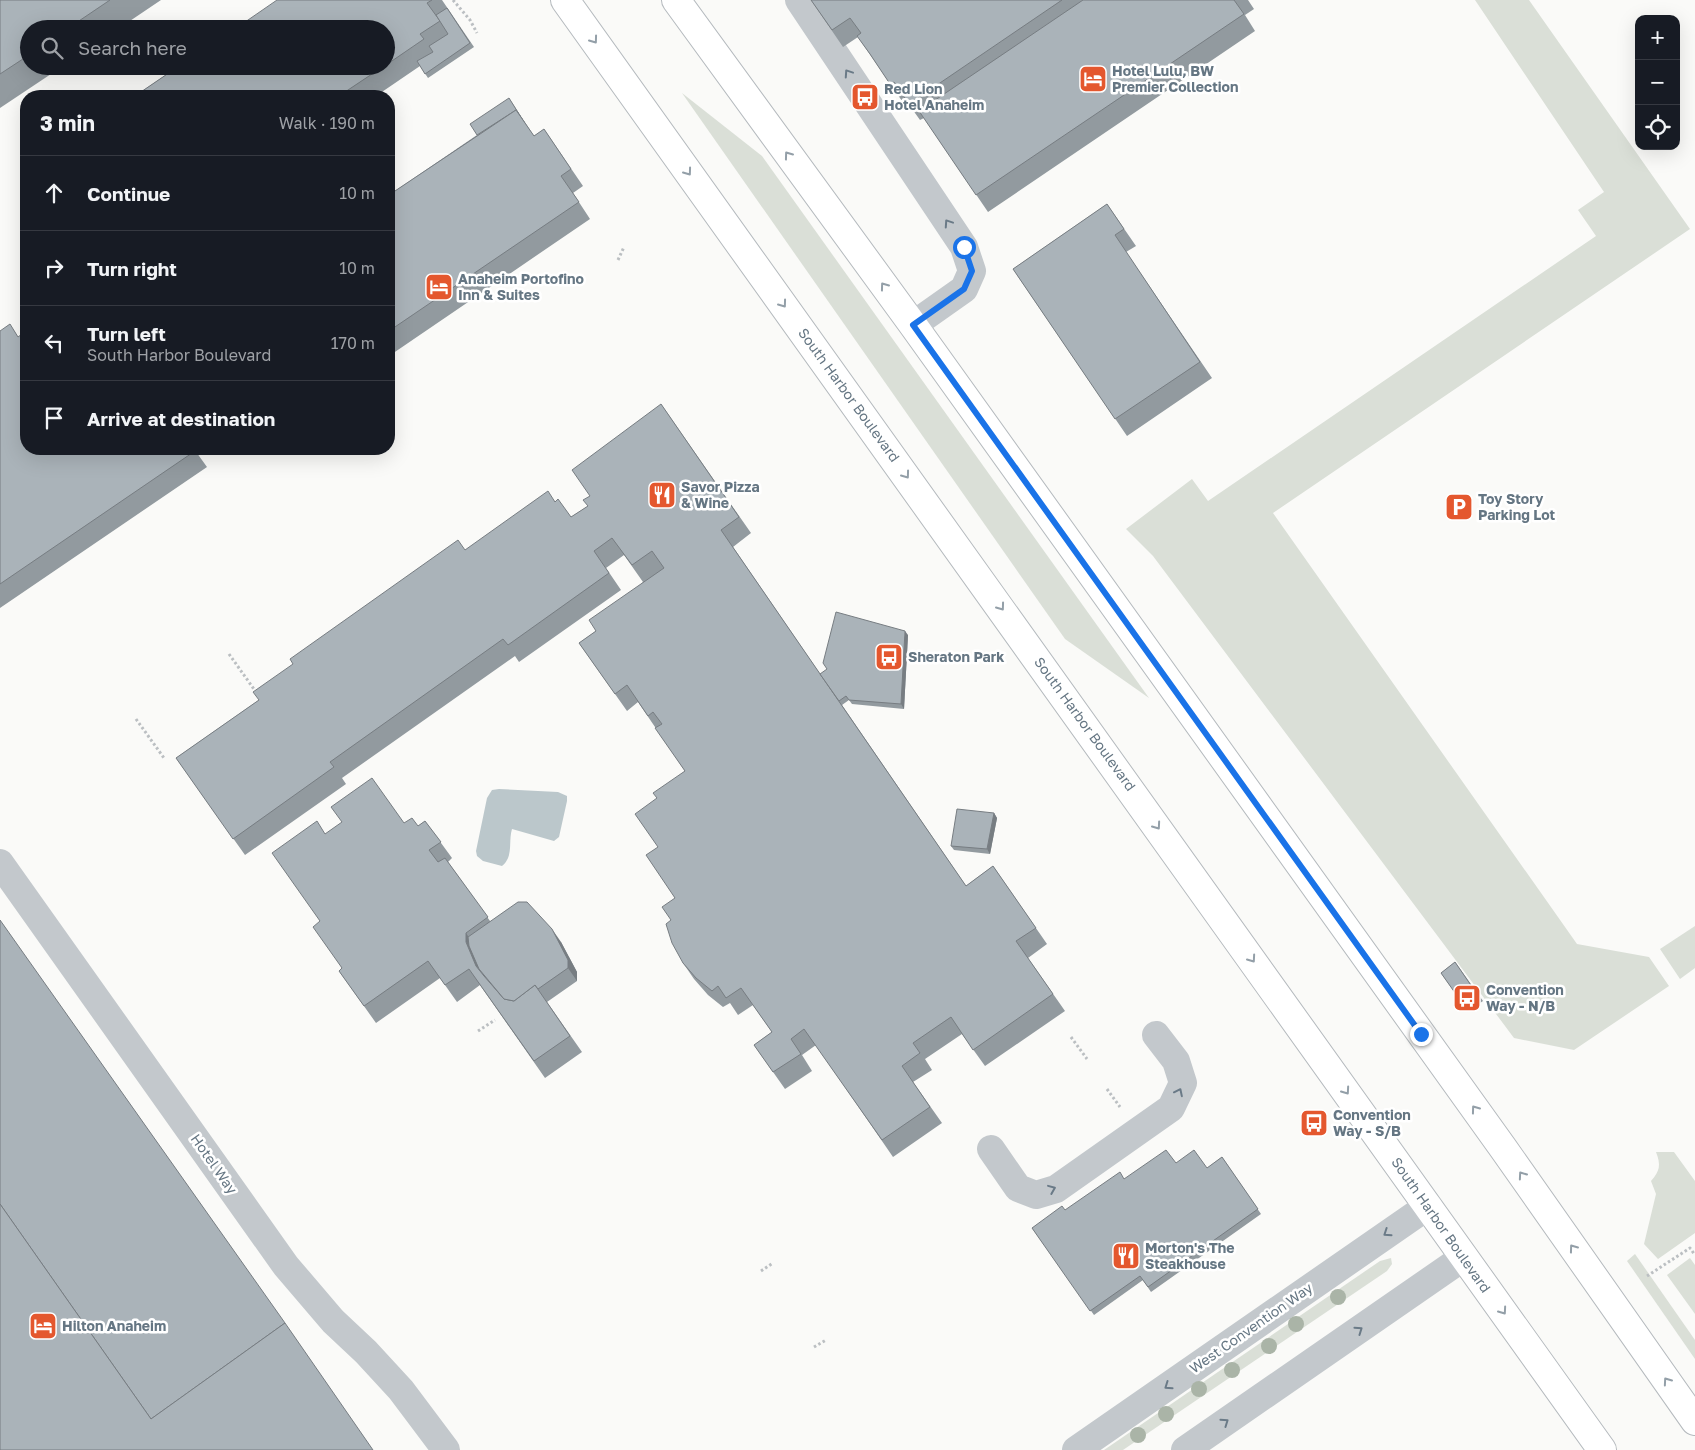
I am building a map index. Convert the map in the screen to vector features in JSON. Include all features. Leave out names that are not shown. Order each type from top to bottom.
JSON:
[{"type":"main road","name":"South Harbor Boulevard","points":[[565,0],[1602,1450]]},
{"type":"main road","points":[[676,0],[913,325],[1503,1148],[1695,1421]]},
{"type":"street","points":[[799,0],[964,247],[972,271],[964,289],[913,325]]},
{"type":"street","name":"Hotel Way","points":[[0,863],[286,1266],[332,1321],[366,1352],[401,1390],[446,1450]]},
{"type":"street","points":[[991,1149],[1018,1188],[1036,1195],[1056,1189],[1171,1108],[1183,1082],[1176,1061],[1156,1035]]},
{"type":"street","name":"West Convention Way","points":[[1076,1450],[1428,1206]]},
{"type":"street","points":[[1185,1450],[1464,1257]]},
{"type":"path","points":[[453,0],[470,20],[476,32]]},
{"type":"path","points":[[618,260],[624,247]]},
{"type":"path","points":[[229,654],[260,698]]},
{"type":"path","points":[[136,719],[164,758]]},
{"type":"path","points":[[478,1031],[495,1020]]},
{"type":"path","points":[[1071,1037],[1086,1059]]},
{"type":"path","points":[[1647,1276],[1690,1248],[1695,1256]]},
{"type":"path","points":[[761,1271],[773,1263]]},
{"type":"path","points":[[814,1347],[826,1340]]},
{"type":"shaded area","points":[[1475,0],[1529,0],[1690,229],[1273,513],[1577,944],[1649,957],[1669,986],[1574,1050],[1514,1038],[1153,556],[1126,529],[1192,479],[1208,501],[1596,236],[1578,210],[1604,192]]},
{"type":"shaded area","points":[[682,93],[762,156],[1149,698],[1065,639]]},
{"type":"shaded area","points":[[492,790],[558,792],[567,796],[559,837],[554,841],[512,829],[508,858],[502,866],[483,861],[477,856],[476,851],[487,798]]},
{"type":"shaded area","points":[[1695,926],[1695,968],[1680,979],[1660,949]]},
{"type":"shaded area","points":[[1656,1152],[1674,1152],[1695,1181],[1695,1233],[1658,1259],[1644,1244],[1656,1194],[1651,1181],[1659,1168]]},
{"type":"shaded area","points":[[1635,1254],[1695,1340],[1695,1359],[1627,1261]]},
{"type":"shaded area","points":[[1391,1258],[1392,1264],[1387,1271],[1123,1450],[1104,1450],[1380,1261]]},
{"type":"shaded area","points":[[1690,1258],[1695,1265],[1695,1314],[1667,1275]]},
{"type":"building","points":[[0,0],[110,0],[80,20],[20,20],[20,61],[0,74]]},
{"type":"building","points":[[277,0],[432,0],[427,3],[440,21],[420,34],[424,39],[395,59],[395,20],[248,20]]},
{"type":"building","points":[[811,0],[1062,0],[909,104],[894,82],[890,84],[857,36],[861,33],[850,18],[832,30]]},
{"type":"building","name":"Hotel Lulu, BW Premier Collection","points":[[1083,0],[1234,0],[1244,14],[976,195],[919,111]]},
{"type":"building","points":[[447,8],[470,43],[425,74],[417,61],[433,52],[429,46],[448,34],[436,15]]},
{"type":"building","points":[[166,75],[370,75],[348,90],[144,90]]},
{"type":"building","points":[[509,98],[524,122],[516,110],[477,135],[470,124]]},
{"type":"building","name":"Anaheim Portofino Inn & Suites","points":[[516,110],[534,136],[544,129],[571,169],[561,176],[579,202],[395,327],[395,191]]},
{"type":"building","points":[[1107,204],[1124,229],[1115,235],[1200,362],[1115,419],[1013,269]]},
{"type":"building","points":[[10,324],[18,337],[20,336],[20,455],[189,455],[0,584],[0,331]]},
{"type":"building","points":[[661,404],[739,517],[721,530],[966,886],[993,866],[1036,928],[1016,941],[1053,994],[973,1050],[951,1017],[913,1043],[920,1053],[902,1066],[930,1107],[882,1140],[804,1029],[791,1039],[801,1054],[773,1072],[754,1045],[772,1032],[741,988],[726,998],[718,986],[712,991],[696,978],[683,963],[672,943],[666,924],[671,920],[662,907],[675,898],[646,855],[658,847],[635,814],[657,798],[653,793],[685,771],[655,728],[662,724],[653,712],[648,716],[627,685],[615,694],[579,643],[596,631],[589,620],[664,568],[652,551],[632,565],[612,538],[594,551],[609,573],[508,645],[503,639],[330,762],[334,767],[233,839],[176,758],[259,700],[253,692],[293,664],[290,659],[458,540],[465,550],[548,491],[555,502],[558,499],[571,517],[588,506],[583,500],[590,496],[572,470]]},
{"type":"building","points":[[836,612],[905,631],[901,704],[849,700],[846,696],[839,701],[820,674],[827,669],[823,663]]},
{"type":"building","points":[[372,778],[404,823],[412,818],[418,826],[425,821],[441,842],[429,850],[438,862],[445,858],[488,917],[466,933],[466,942],[476,966],[504,999],[514,1001],[535,985],[570,1036],[534,1061],[469,969],[445,985],[428,961],[364,1006],[339,971],[342,968],[313,927],[320,921],[272,853],[317,821],[325,834],[342,822],[331,807]]},
{"type":"building","points":[[957,809],[994,813],[987,849],[951,846]]},
{"type":"building","points":[[518,902],[527,902],[552,929],[568,960],[568,968],[538,989],[535,985],[514,1001],[504,999],[479,969],[469,946],[468,937]]},
{"type":"building","points":[[0,920],[285,1323],[151,1419],[0,1204]]},
{"type":"building","points":[[1455,962],[1479,997],[1465,1007],[1441,973]]},
{"type":"building","name":"Morton's The Steakhouse","points":[[1166,1150],[1176,1163],[1194,1150],[1207,1168],[1222,1157],[1258,1209],[1148,1287],[1140,1276],[1090,1311],[1032,1228],[1062,1206],[1065,1210],[1120,1172],[1124,1179]]},
{"type":"building","points":[[0,1204],[151,1419],[285,1323],[373,1450],[0,1450]]},
{"type":"place","name":"Hotel Lulu, BW Premier Collection","points":[[1093,79]]},
{"type":"place","name":"Red Lion Hotel Anaheim","points":[[865,97]]},
{"type":"place","name":"Anaheim Portofino Inn & Suites","points":[[439,287]]},
{"type":"place","name":"Savor Pizza & Wine","points":[[662,495]]},
{"type":"place","name":"Toy Story Parking Lot","points":[[1459,507]]},
{"type":"place","name":"Sheraton Park","points":[[889,657]]},
{"type":"place","name":"Convention Way - N/B","points":[[1467,998]]},
{"type":"place","name":"Convention Way - S/B","points":[[1314,1123]]},
{"type":"place","name":"Morton's The Steakhouse","points":[[1126,1256]]},
{"type":"place","name":"Hilton Anaheim","points":[[43,1326]]},
{"type":"route","points":[[964,247],[972,271],[964,289],[913,325],[1421,1034]]}]
